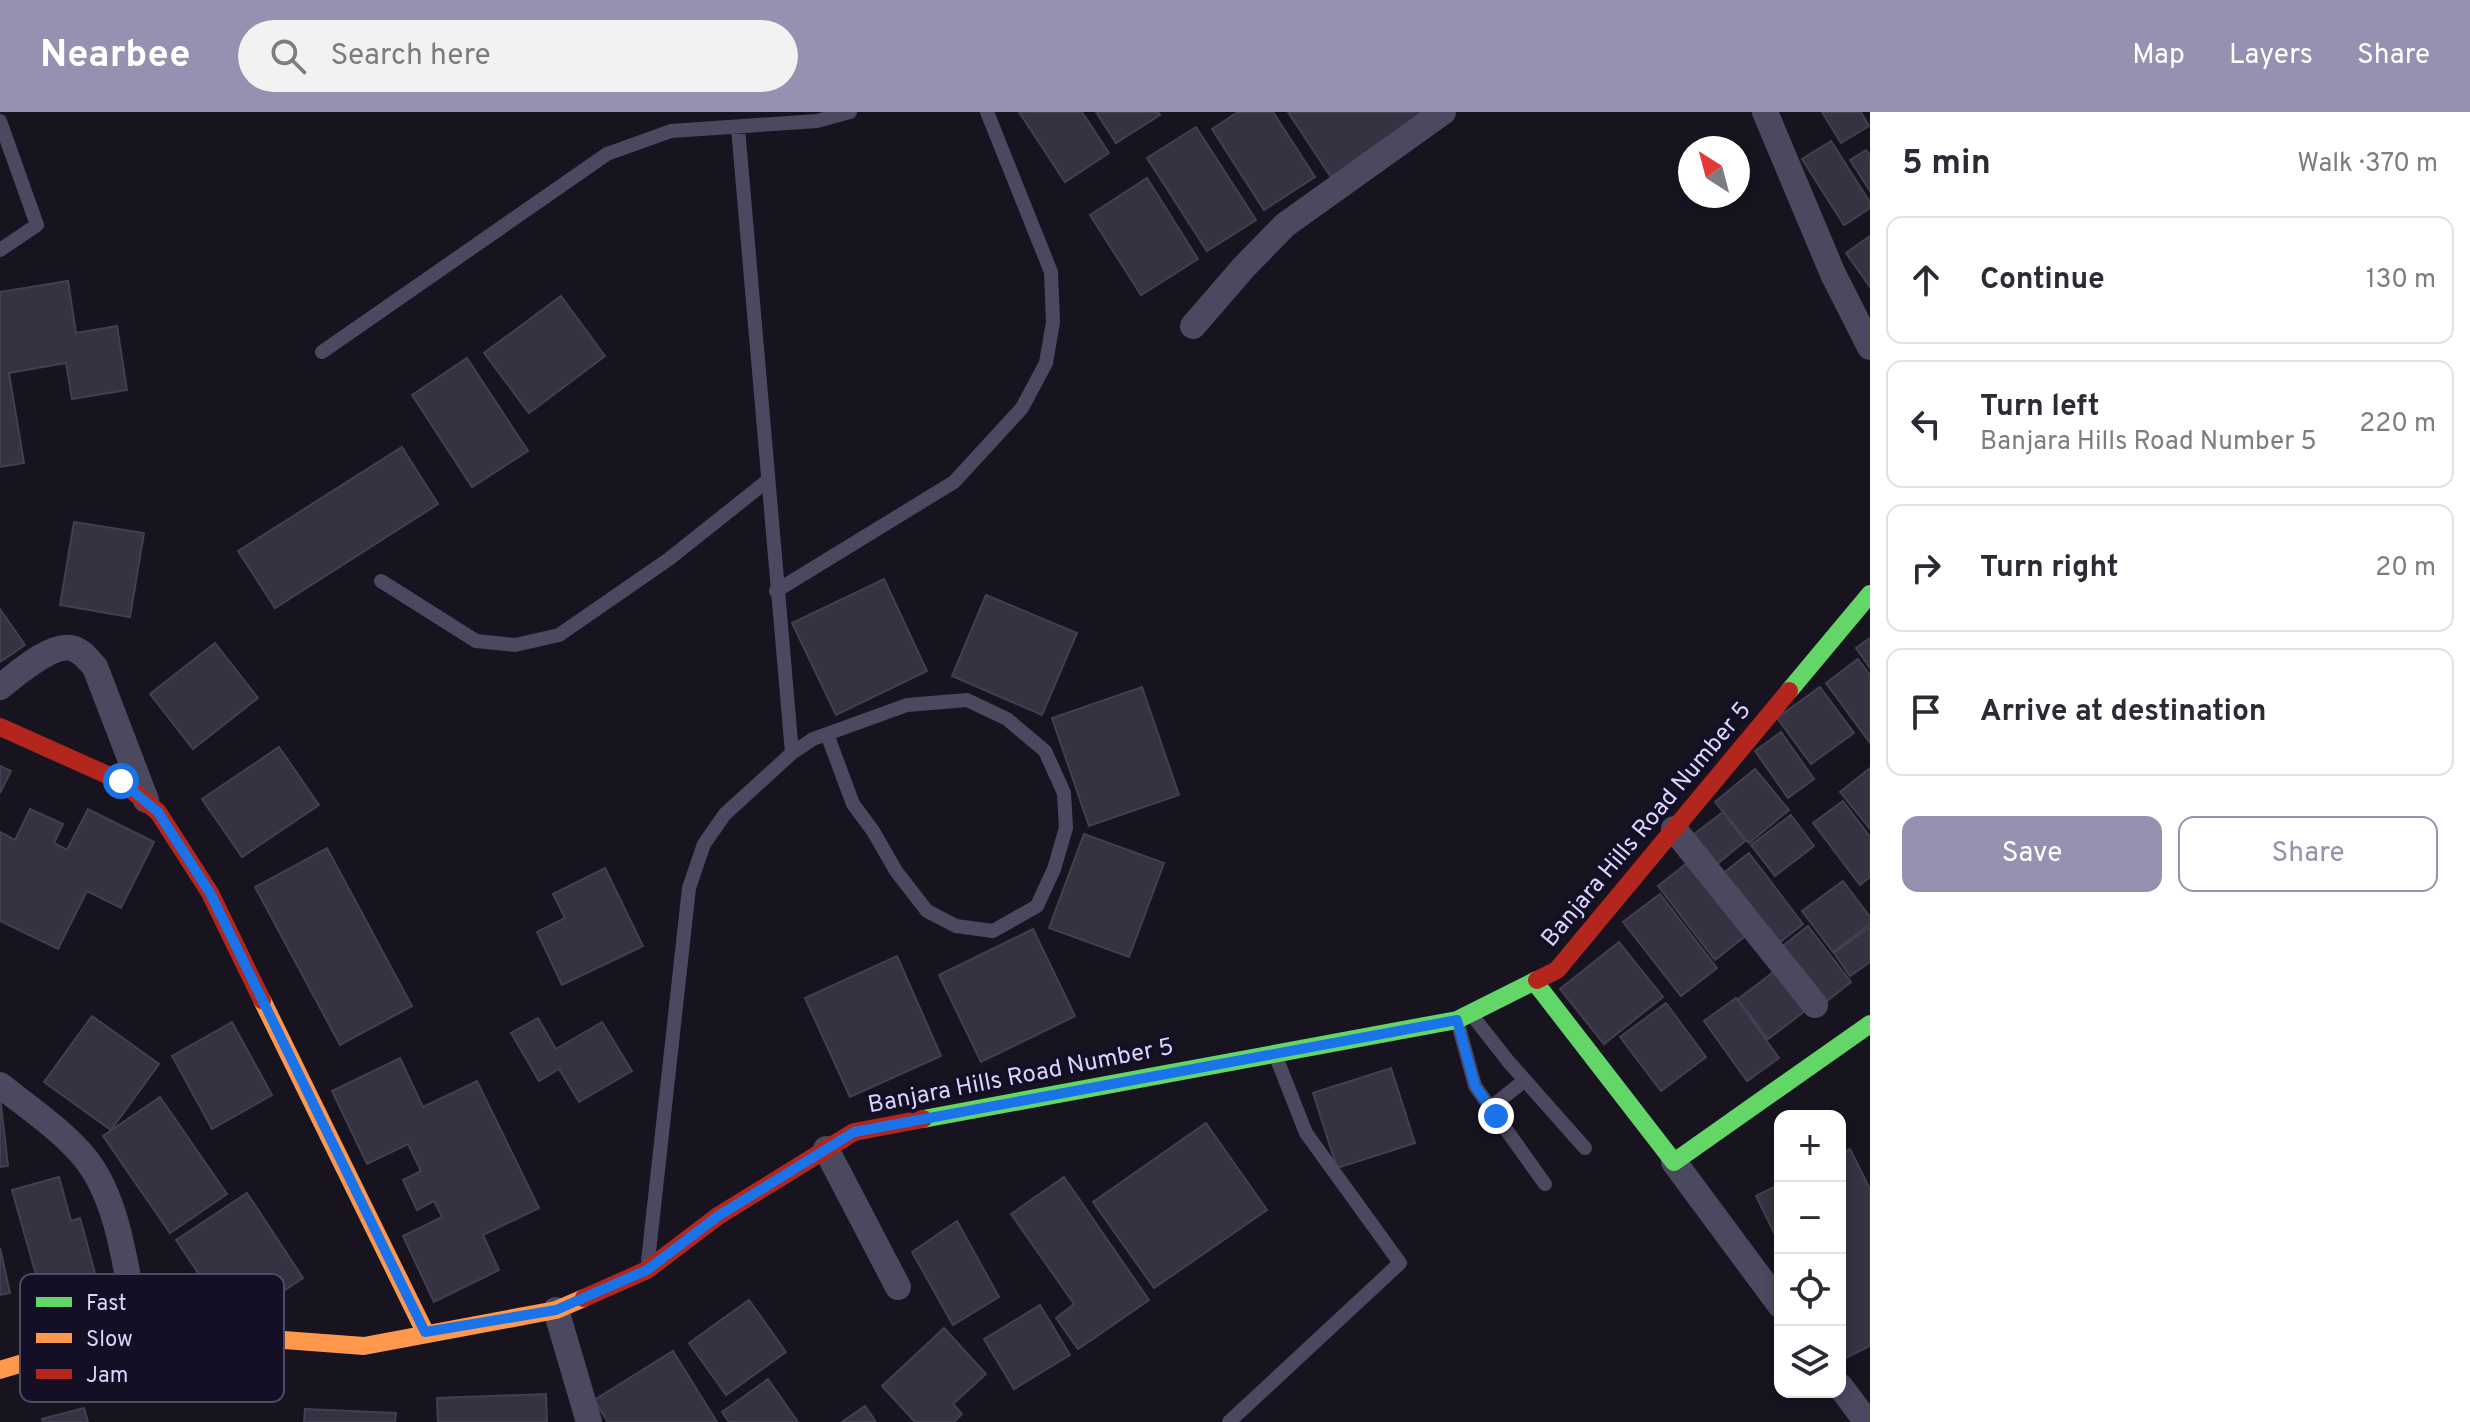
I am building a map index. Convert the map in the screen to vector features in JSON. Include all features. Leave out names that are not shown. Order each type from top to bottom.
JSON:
[{"type":"street","points":[[1193,326],[1285,225],[1443,112]]},
{"type":"street","points":[[1765,112],[1833,274],[1870,347]]},
{"type":"street","name":"Banjara Hills Road Number 5","points":[[284,1340],[364,1346],[425,1332],[556,1310],[647,1270],[718,1216],[854,1132],[1464,1017],[1557,970],[1870,594]]},
{"type":"street","points":[[0,687],[45,654],[68,647],[81,652],[95,667],[148,803]]},
{"type":"street","points":[[0,727],[121,781],[158,812],[210,893],[425,1332]]},
{"type":"street","points":[[1674,829],[1815,1005]]},
{"type":"street","points":[[1534,981],[1774,1297]]},
{"type":"street","points":[[1674,1162],[1870,1024]]},
{"type":"street","points":[[0,1085],[48,1123],[85,1159],[103,1189],[126,1274]]},
{"type":"street","points":[[826,1149],[898,1287]]},
{"type":"street","points":[[556,1310],[589,1422]]},
{"type":"street","name":"Banjara Hills Road Number 5","points":[[0,1370],[20,1364]]},
{"type":"street","points":[[1846,1394],[1867,1422]]},
{"type":"lane","points":[[322,352],[607,154],[671,131],[817,121],[850,112]]},
{"type":"lane","points":[[776,591],[954,482],[1022,408],[1046,363],[1053,322],[1051,272],[987,112]]},
{"type":"lane","points":[[0,121],[37,225],[0,250]]},
{"type":"lane","points":[[738,128],[792,753]]},
{"type":"lane","points":[[381,581],[476,641],[515,645],[559,635],[669,559],[767,481]]},
{"type":"lane","points":[[647,1270],[689,888],[704,844],[725,814],[792,753],[813,739],[907,705],[967,700],[1007,719],[1045,751],[1064,793],[1066,828],[1054,869],[1037,906],[993,931],[956,926],[927,911],[896,871],[853,804],[827,734]]},
{"type":"lane","points":[[1464,1017],[1585,1148]]},
{"type":"lane","points":[[1464,1017],[1475,1086],[1545,1184]]},
{"type":"lane","points":[[1229,1422],[1400,1263],[1306,1133],[1275,1054]]},
{"type":"lane","points":[[1490,1108],[1525,1080]]},
{"type":"building","points":[[1019,112],[1082,112],[1109,153],[1065,182]]},
{"type":"building","points":[[1096,112],[1158,112],[1160,115],[1116,143]]},
{"type":"building","points":[[1238,112],[1273,112],[1315,177],[1264,210],[1212,129]]},
{"type":"building","points":[[1288,112],[1432,112],[1331,177]]},
{"type":"building","points":[[1822,112],[1861,112],[1869,126],[1841,143]]},
{"type":"building","points":[[1196,127],[1256,220],[1207,251],[1147,158]]},
{"type":"building","points":[[1831,141],[1870,202],[1870,208],[1844,225],[1802,159]]},
{"type":"building","points":[[1866,150],[1870,155],[1870,191],[1850,160]]},
{"type":"building","points":[[1147,178],[1198,259],[1141,295],[1090,215]]},
{"type":"building","points":[[1870,236],[1870,287],[1846,253]]},
{"type":"building","points":[[68,281],[76,333],[117,326],[127,390],[72,399],[66,363],[9,373],[24,463],[0,467],[0,292]]},
{"type":"building","points":[[561,296],[605,356],[529,413],[484,353]]},
{"type":"building","points":[[467,358],[528,451],[472,487],[412,395]]},
{"type":"building","points":[[402,447],[438,504],[275,608],[238,551]]},
{"type":"building","points":[[74,522],[144,533],[130,617],[60,605]]},
{"type":"building","points":[[884,579],[927,671],[836,715],[792,623]]},
{"type":"building","points":[[986,595],[1077,633],[1042,715],[952,676]]},
{"type":"building","points":[[0,609],[25,645],[0,662]]},
{"type":"building","points":[[1870,638],[1870,668],[1856,648]]},
{"type":"building","points":[[215,643],[258,698],[193,749],[150,694]]},
{"type":"building","points":[[1858,659],[1870,675],[1870,743],[1826,683]]},
{"type":"building","points":[[1142,687],[1179,795],[1089,826],[1052,718]]},
{"type":"building","points":[[1820,687],[1854,733],[1811,764],[1777,718]]},
{"type":"building","points":[[1781,732],[1814,779],[1788,798],[1755,751]]},
{"type":"building","points":[[279,747],[319,805],[242,857],[202,799]]},
{"type":"building","points":[[0,766],[11,771],[0,793]]},
{"type":"building","points":[[1870,768],[1870,829],[1840,792]]},
{"type":"building","points":[[1755,769],[1789,810],[1749,843],[1715,802]]},
{"type":"building","points":[[1843,801],[1870,837],[1870,877],[1860,885],[1813,823]]},
{"type":"building","points":[[30,809],[63,824],[54,843],[67,850],[88,809],[154,842],[121,908],[87,891],[58,949],[0,921],[0,832],[15,840]]},
{"type":"building","points":[[1723,812],[1745,841],[1711,869],[1688,839]]},
{"type":"building","points":[[1791,815],[1814,846],[1775,876],[1751,845]]},
{"type":"building","points":[[1084,834],[1164,863],[1129,957],[1049,928]]},
{"type":"building","points":[[327,848],[412,1006],[340,1045],[255,887]]},
{"type":"building","points":[[1749,853],[1803,924],[1775,946],[1721,875]]},
{"type":"building","points":[[1691,860],[1748,934],[1715,960],[1658,886]]},
{"type":"building","points":[[605,868],[643,946],[562,985],[537,932],[565,918],[553,894]]},
{"type":"building","points":[[1843,881],[1870,917],[1870,924],[1833,952],[1802,911]]},
{"type":"building","points":[[1660,894],[1717,968],[1681,996],[1623,922]]},
{"type":"building","points":[[1808,926],[1851,982],[1822,1005],[1779,949]]},
{"type":"building","points":[[1870,927],[1870,962],[1850,976],[1834,953]]},
{"type":"building","points":[[1033,929],[1075,1016],[981,1062],[939,975]]},
{"type":"building","points":[[1619,942],[1663,997],[1604,1044],[1560,989]]},
{"type":"building","points":[[897,956],[941,1056],[850,1097],[805,998]]},
{"type":"building","points":[[1775,971],[1805,1011],[1768,1039],[1738,999]]},
{"type":"building","points":[[1736,998],[1779,1058],[1747,1081],[1704,1021]]},
{"type":"building","points":[[1666,1003],[1706,1057],[1661,1091],[1620,1037]]},
{"type":"building","points":[[92,1016],[159,1064],[111,1130],[44,1082]]},
{"type":"building","points":[[538,1018],[556,1049],[602,1022],[632,1071],[579,1102],[559,1069],[539,1081],[511,1033]]},
{"type":"building","points":[[232,1022],[272,1095],[212,1129],[172,1056]]},
{"type":"building","points":[[400,1058],[423,1107],[477,1081],[539,1208],[483,1235],[499,1270],[434,1302],[403,1236],[442,1217],[434,1201],[417,1210],[403,1180],[421,1171],[408,1144],[367,1164],[332,1091]]},
{"type":"building","points":[[1391,1068],[1415,1143],[1337,1168],[1313,1093]]},
{"type":"building","points":[[0,1096],[8,1166],[0,1167]]},
{"type":"building","points":[[160,1097],[227,1194],[170,1233],[103,1136]]},
{"type":"building","points":[[1206,1123],[1267,1210],[1154,1288],[1093,1202]]},
{"type":"building","points":[[1850,1149],[1870,1189],[1870,1346],[1846,1358],[1846,1182],[1846,1151]]},
{"type":"building","points":[[59,1177],[71,1221],[80,1218],[95,1273],[36,1274],[12,1190]]},
{"type":"building","points":[[1064,1177],[1149,1300],[1078,1349],[1056,1318],[1074,1304],[1011,1214]]},
{"type":"building","points":[[1774,1187],[1774,1233],[1756,1196]]},
{"type":"building","points":[[247,1193],[303,1278],[284,1291],[284,1274],[199,1274],[176,1240]]},
{"type":"building","points":[[957,1221],[999,1297],[953,1325],[912,1252]]},
{"type":"building","points":[[0,1248],[10,1293],[0,1295]]},
{"type":"building","points":[[749,1300],[786,1352],[726,1395],[689,1343]]},
{"type":"building","points":[[1040,1305],[1070,1355],[1014,1389],[984,1339]]},
{"type":"building","points":[[944,1328],[986,1374],[953,1404],[962,1414],[954,1422],[915,1422],[882,1386]]},
{"type":"building","points":[[673,1351],[717,1422],[608,1422],[594,1400]]},
{"type":"building","points":[[768,1379],[798,1422],[729,1422],[722,1412]]},
{"type":"building","points":[[546,1394],[547,1422],[438,1422],[437,1398]]},
{"type":"building","points":[[865,1406],[876,1422],[842,1422]]},
{"type":"building","points":[[84,1408],[88,1422],[43,1422],[42,1419]]},
{"type":"building","points":[[305,1409],[396,1413],[395,1422],[304,1422]]},
{"type":"traffic: fast","points":[[1789,691],[1870,594]]},
{"type":"traffic: fast","points":[[923,1119],[1457,1020],[1537,980]]},
{"type":"traffic: fast","points":[[1534,981],[1674,1162],[1870,1024]]},
{"type":"traffic: slow","points":[[262,1000],[425,1332]]},
{"type":"traffic: slow","points":[[284,1340],[364,1346],[556,1310],[584,1298]]},
{"type":"traffic: slow","points":[[0,1370],[20,1364]]},
{"type":"traffic: jam","points":[[1537,980],[1557,970],[1789,691]]},
{"type":"traffic: jam","points":[[0,727],[121,781],[158,812],[210,893],[262,1000]]},
{"type":"traffic: jam","points":[[584,1298],[647,1270],[718,1216],[854,1132],[923,1119]]},
{"type":"route","points":[[121,781],[158,812],[210,893],[425,1332],[556,1310],[647,1270],[718,1216],[854,1132],[1457,1020],[1475,1086],[1496,1116]]}]
